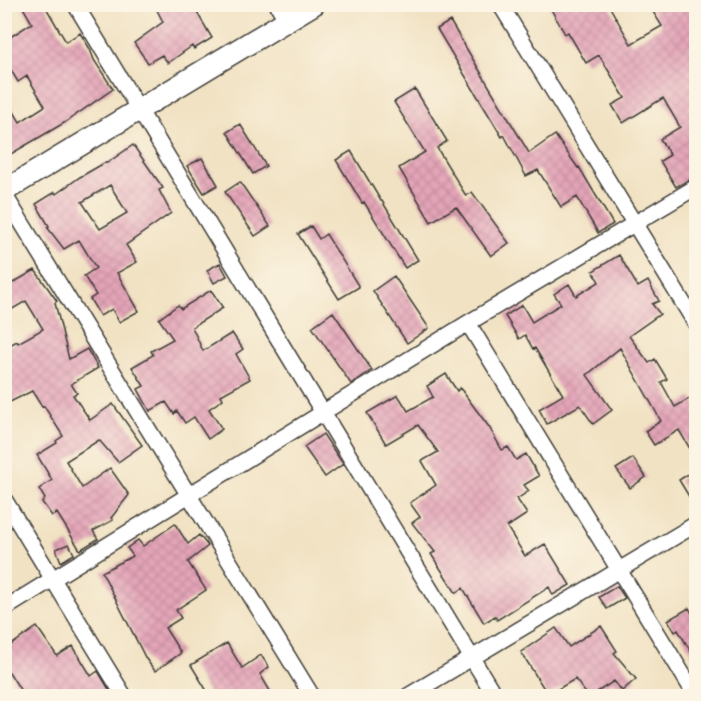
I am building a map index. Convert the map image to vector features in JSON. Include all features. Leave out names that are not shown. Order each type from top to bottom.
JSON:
[{"type":"street","points":[[75,4],[495,696]]},
{"type":"street","points":[[312,696],[4,192],[139,110],[282,13],[314,4]]},
{"type":"street","points":[[500,4],[696,324]]},
{"type":"street","points":[[4,609],[468,323],[696,187]]},
{"type":"street","points":[[468,323],[696,696]]},
{"type":"street","points":[[4,499],[124,696]]},
{"type":"street","points":[[408,696],[696,524]]},
{"type":"building","points":[[21,4],[44,4],[66,42],[80,33],[113,89],[64,123],[4,158],[4,95],[20,122],[45,106],[27,76],[18,82],[11,70],[4,74],[4,41],[32,23]]},
{"type":"building","points":[[166,4],[192,4],[212,38],[194,49],[192,46],[168,63],[162,55],[148,63],[134,43],[163,22],[157,10]]},
{"type":"building","points":[[548,4],[608,4],[631,44],[662,26],[648,4],[696,4],[696,176],[676,187],[660,161],[670,155],[660,139],[680,127],[663,98],[623,123],[612,105],[625,98],[599,55],[586,63],[568,32],[565,34]]},
{"type":"building","points":[[450,21],[529,153],[555,135],[579,167],[613,224],[598,233],[577,197],[561,207],[538,170],[526,176],[504,135],[502,137],[437,29]]},
{"type":"building","points":[[415,89],[447,141],[437,148],[466,196],[472,192],[509,243],[491,256],[456,207],[431,222],[399,168],[425,152],[394,102]]},
{"type":"building","points":[[240,124],[266,166],[253,174],[227,132]]},
{"type":"building","points":[[133,145],[163,188],[159,190],[171,213],[126,245],[137,262],[117,273],[139,311],[119,322],[112,309],[100,316],[90,299],[96,295],[84,276],[96,268],[79,240],[64,249],[47,227],[49,226],[36,204],[107,163]],"holes":[[[110,185],[127,213],[100,229],[82,202]]]},
{"type":"building","points":[[351,151],[418,260],[405,268],[336,160]]},
{"type":"building","points":[[202,158],[218,185],[204,193],[187,166]]},
{"type":"building","points":[[240,182],[270,226],[255,236],[225,192]]},
{"type":"building","points":[[311,226],[319,239],[326,234],[359,287],[339,299],[298,234]]},
{"type":"building","points":[[619,255],[638,287],[648,281],[659,301],[652,304],[660,314],[629,336],[649,363],[655,359],[667,379],[661,382],[675,407],[692,397],[696,404],[696,459],[679,430],[654,445],[645,431],[661,421],[620,348],[587,375],[612,410],[593,424],[580,405],[547,424],[539,409],[563,395],[535,348],[533,349],[525,335],[519,339],[505,316],[522,305],[532,322],[561,304],[554,294],[569,284],[576,296],[599,282],[593,271]]},
{"type":"building","points":[[220,263],[227,276],[214,283],[207,270]]},
{"type":"building","points":[[35,270],[57,301],[55,303],[69,359],[87,349],[98,368],[71,384],[77,393],[73,395],[90,420],[113,404],[142,445],[118,462],[99,440],[66,461],[82,488],[110,468],[129,495],[111,518],[113,520],[93,531],[98,539],[80,550],[57,513],[52,516],[42,502],[45,499],[39,489],[52,480],[37,455],[57,443],[56,441],[63,436],[32,391],[4,405],[4,348],[43,329],[26,301],[4,314],[4,288]]},
{"type":"building","points":[[394,276],[429,328],[407,343],[373,291]]},
{"type":"building","points":[[211,290],[223,308],[192,327],[203,351],[232,333],[243,349],[236,354],[250,379],[221,395],[223,399],[209,409],[222,429],[208,439],[194,417],[185,423],[177,411],[174,414],[166,402],[150,411],[138,389],[144,386],[132,367],[153,355],[151,351],[173,339],[159,319],[178,305],[181,309]]},
{"type":"building","points":[[333,312],[372,370],[351,384],[312,327]]},
{"type":"building","points":[[446,374],[457,391],[460,388],[489,427],[502,450],[508,447],[516,460],[526,454],[539,476],[524,485],[529,491],[517,499],[527,514],[507,527],[525,556],[545,544],[570,585],[553,595],[549,587],[497,620],[495,616],[484,623],[463,588],[456,593],[431,554],[435,552],[412,523],[420,517],[410,503],[436,485],[422,461],[438,452],[418,425],[386,444],[367,413],[398,395],[408,411],[433,397],[427,386]]},
{"type":"building","points":[[323,434],[343,464],[325,477],[304,447]]},
{"type":"building","points":[[633,458],[646,477],[630,488],[616,469]]},
{"type":"building","points":[[696,469],[696,508],[679,480]]},
{"type":"building","points":[[175,524],[188,544],[199,535],[208,546],[188,562],[206,590],[176,610],[181,618],[165,628],[181,653],[155,671],[146,659],[102,572],[133,556],[127,548],[138,540],[143,546]]},
{"type":"building","points":[[69,544],[74,554],[61,562],[56,549]]},
{"type":"building","points":[[617,586],[625,598],[607,609],[599,597]]},
{"type":"building","points":[[689,608],[696,621],[696,660],[678,630],[675,632],[668,620]]},
{"type":"building","points":[[601,626],[617,651],[614,653],[636,679],[622,691],[614,681],[588,696],[575,679],[548,695],[521,652],[556,628],[569,647]]},
{"type":"building","points":[[37,627],[57,656],[73,646],[91,676],[98,671],[113,696],[24,696],[9,672],[4,674],[4,650]]},
{"type":"building","points":[[227,643],[242,668],[261,655],[269,667],[260,674],[273,696],[210,696],[191,665]]}]
